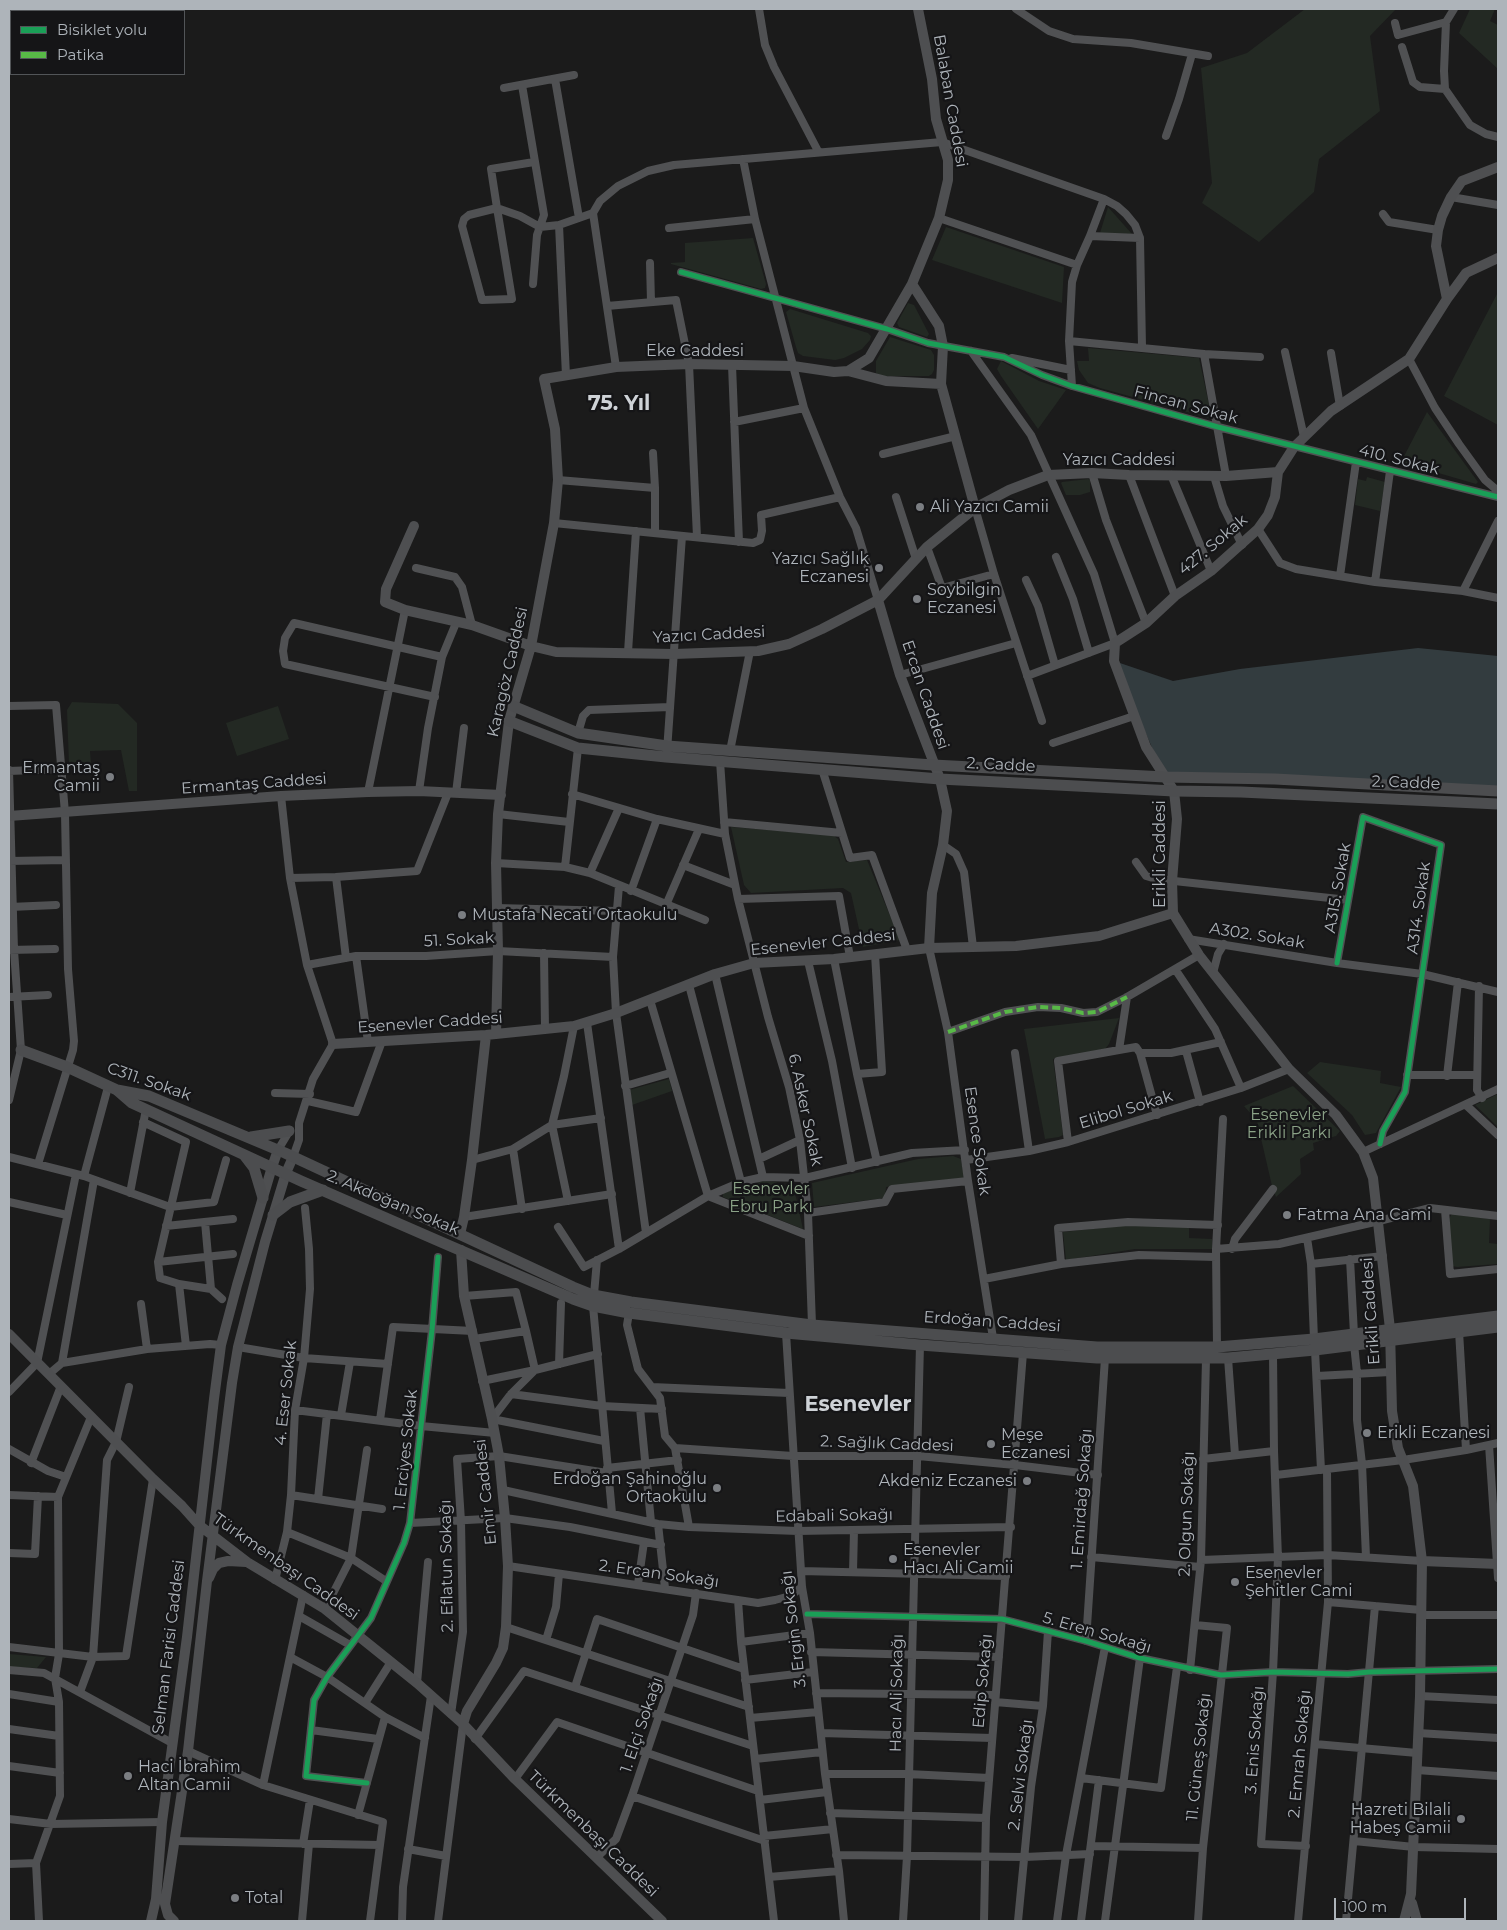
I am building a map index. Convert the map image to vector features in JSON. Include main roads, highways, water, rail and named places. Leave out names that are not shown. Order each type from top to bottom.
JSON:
[{"type":"main road","name":"Balaban Caddesi","points":[[912,284],[939,218],[948,180],[948,160],[936,119],[932,79],[918,9]]},
{"type":"main road","points":[[1447,299],[1436,246],[1442,216],[1451,197],[1462,181],[1498,167]]},
{"type":"main road","name":"427. Sokak","points":[[1165,776],[1146,747],[1134,716],[1114,661],[1115,644],[1146,623],[1175,596],[1210,571],[1242,545],[1258,529],[1268,515],[1275,497],[1278,472],[1294,447],[1340,406],[1409,359],[1466,273],[1498,258]]},
{"type":"main road","points":[[848,371],[869,358],[912,284],[939,326],[943,346],[941,384],[975,508]]},
{"type":"main road","name":"Eke Caddesi","points":[[544,379],[616,367],[689,364],[794,366],[834,372],[848,371],[886,381],[941,384]]},
{"type":"main road","name":"Karagöz Caddesi","points":[[491,1034],[498,951],[496,863],[498,814],[509,721],[531,646],[554,523],[558,480],[555,429],[544,379]]},
{"type":"main road","name":"Yazıcı Caddesi","points":[[414,526],[386,589],[385,602],[405,610],[472,625],[531,646],[556,652],[674,654],[750,651],[788,644],[878,600],[927,547],[975,508],[1009,490],[1048,475],[1092,473],[1226,476],[1278,472]]},
{"type":"main road","name":"Ercan Caddesi","points":[[878,600],[900,675],[933,765],[940,779],[947,811],[943,845],[932,893],[929,948]]},
{"type":"main road","name":"2. Cadde","points":[[513,706],[578,733],[666,752],[720,761],[940,779],[1174,791],[1251,792],[1498,804]]},
{"type":"main road","name":"2. Cadde","points":[[509,721],[578,748],[666,752],[730,751],[933,765],[1165,776],[1275,779],[1498,791]]},
{"type":"main road","points":[[1165,776],[1174,791]]},
{"type":"main road","name":"Ermantaş Caddesi","points":[[10,816],[281,796],[368,792],[419,791],[501,795]]},
{"type":"main road","name":"Erikli Caddesi","points":[[1174,791],[1177,819],[1172,881],[1173,913],[1199,955],[1289,1069],[1336,1115],[1364,1152],[1373,1178],[1390,1334],[1390,1372],[1395,1434],[1413,1486],[1422,1561],[1420,1696],[1412,1894]]},
{"type":"main road","name":"Esenevler Caddesi","points":[[333,1044],[491,1034],[574,1026],[616,1013],[715,974],[754,964],[834,959],[929,948],[1016,946],[1098,936],[1173,913]]},
{"type":"main road","points":[[460,1234],[491,1034]]},
{"type":"main road","name":"C311. Sokak","points":[[22,1050],[113,1088],[150,1096],[278,1150],[460,1234],[593,1301]]},
{"type":"main road","name":"2. Akdoğan Sokak","points":[[113,1088],[132,1103],[318,1188],[461,1250],[593,1301]]},
{"type":"main road","points":[[248,1138],[289,1131]]},
{"type":"main road","name":"Selman Farisi Caddesi","points":[[151,1921],[156,1899],[162,1822],[221,1345],[278,1150]]},
{"type":"main road","points":[[243,1154],[254,1168],[262,1200]]},
{"type":"main road","name":"Selman Farisi Caddesi","points":[[174,1921],[168,1915],[165,1904],[188,1752],[232,1383],[238,1347],[273,1215],[293,1157]]},
{"type":"main road","points":[[273,1215],[290,1202],[318,1188]]},
{"type":"main road","name":"Emir Caddesi","points":[[461,1250],[464,1296],[499,1456],[506,1518],[508,1566],[506,1627],[503,1648],[467,1711],[462,1724]]},
{"type":"main road","name":"Erdoğan Caddesi","points":[[593,1301],[629,1313],[786,1333],[1105,1358],[1228,1358],[1273,1354],[1315,1344]]},
{"type":"main road","name":"Erdoğan Caddesi","points":[[593,1301],[631,1302],[812,1325],[1097,1347],[1217,1347],[1315,1344],[1390,1334]]},
{"type":"main road","points":[[1390,1334],[1498,1316]]},
{"type":"main road","points":[[1390,1334],[1459,1332],[1498,1327]]},
{"type":"main road","name":"Türkmenbaşı Caddesi","points":[[9,1334],[199,1525],[248,1562],[325,1609],[417,1683],[462,1724],[515,1779],[662,1921]]},
{"type":"main road","points":[[207,1581],[213,1569],[220,1563],[228,1561],[248,1562]]},
{"type":"main road","points":[[1422,1561],[1498,1564]]},
{"type":"main road","points":[[1404,1921],[1412,1894]]},
{"type":"main road","points":[[1412,1894],[1417,1921]]},
{"type":"place","name":"Ali Yazıcı Camii","points":[[920,507]]},
{"type":"place","name":"Yazıcı Sağlık Eczanesi","points":[[879,568]]},
{"type":"place","name":"Soybilgin Eczanesi","points":[[917,599]]},
{"type":"place","name":"Ermantaş Camii","points":[[110,777]]},
{"type":"place","name":"Mustafa Necati Ortaokulu","points":[[462,915]]},
{"type":"place","name":"Fatma Ana Cami","points":[[1287,1215]]},
{"type":"place","name":"Erikli Eczanesi","points":[[1367,1433]]},
{"type":"place","name":"Meşe Eczanesi","points":[[991,1444]]},
{"type":"place","name":"Akdeniz Eczanesi","points":[[1027,1481]]},
{"type":"place","name":"Erdoğan Şahinoğlu Ortaokulu","points":[[717,1488]]},
{"type":"place","name":"Esenevler Hacı Ali Camii","points":[[893,1559]]},
{"type":"place","name":"Esenevler Şehitler Cami","points":[[1235,1582]]},
{"type":"place","name":"Haci İbrahim Altan Camii","points":[[128,1776]]},
{"type":"place","name":"Hazreti Bilali Habeş Camii","points":[[1461,1819]]},
{"type":"place","name":"Total","points":[[235,1898]]},
{"type":"district","name":"75. Yıl","points":[[619,404]]},
{"type":"district","name":"Esenevler","points":[[858,1405]]},
{"type":"park label","name":"Esenevler Erikli Parkı","points":[[1289,1124]]},
{"type":"park label","name":"Esenevler Ebru Parkı","points":[[771,1198]]}]
